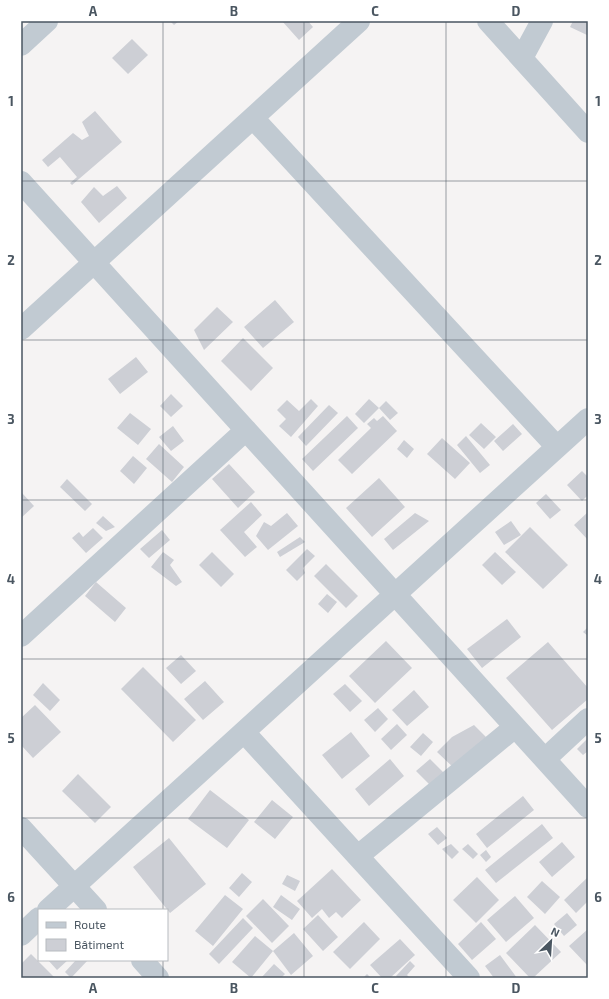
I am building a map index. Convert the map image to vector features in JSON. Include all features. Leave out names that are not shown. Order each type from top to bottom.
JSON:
[{"type":"street","points":[[21,45],[47,21]]},
{"type":"street","points":[[21,329],[359,21]]},
{"type":"street","points":[[488,21],[588,132]]},
{"type":"street","points":[[522,58],[542,21]]},
{"type":"street","points":[[253,118],[557,447]]},
{"type":"street","points":[[21,182],[588,806]]},
{"type":"street","points":[[49,909],[588,419]]},
{"type":"street","points":[[21,636],[246,430]]},
{"type":"street","points":[[545,759],[588,719]]},
{"type":"street","points":[[358,856],[515,727]]},
{"type":"street","points":[[244,732],[469,978]]},
{"type":"street","points":[[21,828],[95,909]]},
{"type":"street","points":[[21,935],[38,919]]},
{"type":"street","points":[[143,961],[158,978]]},
{"type":"building","points":[[170,21],[179,21],[174,25]]},
{"type":"building","points":[[282,21],[308,21],[313,27],[299,40]]},
{"type":"building","points":[[573,21],[588,21],[587,35],[570,27]]},
{"type":"building","points":[[132,39],[148,55],[128,74],[112,58]]},
{"type":"building","points":[[95,111],[122,142],[72,185],[70,183],[77,177],[60,157],[48,167],[42,160],[73,133],[82,140],[89,136],[82,122]]},
{"type":"building","points":[[117,186],[127,198],[99,223],[81,202],[94,187],[103,196]]},
{"type":"building","points":[[275,300],[294,322],[263,348],[244,327]]},
{"type":"building","points":[[217,307],[233,322],[204,350],[194,330]]},
{"type":"building","points":[[243,338],[273,368],[251,391],[221,361]]},
{"type":"building","points":[[136,357],[148,372],[120,394],[108,379]]},
{"type":"building","points":[[171,394],[183,406],[171,417],[160,406]]},
{"type":"building","points":[[311,399],[318,406],[291,437],[279,426],[286,419],[277,410],[287,400],[299,411]]},
{"type":"building","points":[[369,399],[379,408],[364,423],[355,414]]},
{"type":"building","points":[[386,401],[398,413],[390,420],[379,408]]},
{"type":"building","points":[[329,405],[338,413],[306,446],[298,437]]},
{"type":"building","points":[[130,413],[151,429],[138,445],[117,428]]},
{"type":"building","points":[[347,416],[358,428],[313,471],[302,459]]},
{"type":"building","points":[[383,416],[397,431],[352,474],[338,460],[371,428],[367,424],[374,418],[377,421]]},
{"type":"building","points":[[481,423],[496,437],[484,449],[469,435]]},
{"type":"building","points":[[513,424],[522,434],[503,451],[494,441]]},
{"type":"building","points":[[173,426],[184,441],[171,451],[159,437]]},
{"type":"building","points":[[466,436],[490,465],[480,473],[457,445]]},
{"type":"building","points":[[442,438],[470,463],[455,479],[427,454]]},
{"type":"building","points":[[404,440],[414,449],[407,458],[397,449]]},
{"type":"building","points":[[159,444],[184,467],[172,482],[146,459]]},
{"type":"building","points":[[133,456],[147,468],[134,484],[120,471]]},
{"type":"building","points":[[229,464],[255,492],[238,508],[212,479]]},
{"type":"building","points":[[582,471],[588,477],[588,495],[582,501],[567,485]]},
{"type":"building","points":[[379,478],[405,507],[372,537],[346,508]]},
{"type":"building","points":[[67,479],[92,504],[85,511],[60,487]]},
{"type":"building","points":[[22,493],[34,506],[21,518],[21,495]]},
{"type":"building","points":[[546,494],[561,510],[550,519],[536,503]]},
{"type":"building","points":[[251,502],[262,515],[244,532],[257,547],[245,557],[220,530]]},
{"type":"building","points":[[588,512],[588,540],[574,525]]},
{"type":"building","points":[[287,513],[298,526],[268,550],[256,536],[264,522],[271,526]]},
{"type":"building","points":[[415,513],[429,521],[393,550],[384,539]]},
{"type":"building","points":[[103,516],[115,527],[106,531],[96,523]]},
{"type":"building","points":[[511,521],[521,535],[504,545],[495,532]]},
{"type":"building","points":[[530,527],[568,565],[543,589],[505,552]]},
{"type":"building","points":[[93,528],[103,538],[86,553],[72,538],[79,532],[83,537]]},
{"type":"building","points":[[162,530],[170,540],[149,558],[140,549]]},
{"type":"building","points":[[300,537],[305,542],[280,557],[277,552]]},
{"type":"building","points":[[307,549],[315,556],[303,568],[305,573],[297,581],[286,570]]},
{"type":"building","points":[[163,552],[174,560],[170,565],[182,582],[176,586],[151,567]]},
{"type":"building","points":[[212,552],[234,574],[221,587],[199,565]]},
{"type":"building","points":[[495,552],[516,572],[502,585],[482,565]]},
{"type":"building","points":[[326,564],[358,596],[346,608],[314,576]]},
{"type":"building","points":[[96,582],[126,608],[115,622],[85,596]]},
{"type":"building","points":[[327,594],[337,602],[328,613],[318,604]]},
{"type":"building","points":[[507,619],[521,637],[482,668],[467,649]]},
{"type":"building","points":[[588,627],[588,636],[583,632]]},
{"type":"building","points":[[386,641],[412,668],[375,703],[349,676]]},
{"type":"building","points":[[548,642],[588,688],[588,699],[552,730],[506,678]]},
{"type":"building","points":[[181,655],[196,671],[181,684],[166,668]]},
{"type":"building","points":[[143,667],[196,720],[173,742],[121,689]]},
{"type":"building","points":[[205,681],[224,702],[203,720],[184,699]]},
{"type":"building","points":[[43,683],[60,700],[50,711],[33,695]]},
{"type":"building","points":[[345,684],[362,701],[350,712],[333,694]]},
{"type":"building","points":[[414,690],[429,707],[407,726],[392,710]]},
{"type":"building","points":[[35,705],[61,732],[33,758],[21,745],[21,718]]},
{"type":"building","points":[[378,708],[388,719],[375,732],[364,720]]},
{"type":"building","points":[[397,724],[407,735],[391,750],[381,739]]},
{"type":"building","points":[[474,725],[486,737],[455,769],[437,752],[452,737]]},
{"type":"building","points":[[351,732],[370,756],[342,779],[322,755]]},
{"type":"building","points":[[423,733],[433,742],[421,756],[410,747]]},
{"type":"building","points":[[588,738],[588,751],[583,755],[577,749]]},
{"type":"building","points":[[390,759],[404,776],[369,806],[355,789]]},
{"type":"building","points":[[430,759],[445,774],[431,786],[416,771]]},
{"type":"building","points":[[78,774],[111,807],[95,823],[62,791]]},
{"type":"building","points":[[210,790],[249,820],[227,848],[188,819]]},
{"type":"building","points":[[523,796],[534,810],[487,848],[476,834]]},
{"type":"building","points":[[272,800],[293,817],[275,839],[254,822]]},
{"type":"building","points":[[542,824],[553,838],[496,883],[485,870]]},
{"type":"building","points":[[437,827],[447,838],[438,845],[428,834]]},
{"type":"building","points":[[169,838],[206,884],[170,913],[133,867]]},
{"type":"building","points":[[562,842],[575,857],[552,877],[539,862]]},
{"type":"building","points":[[451,844],[459,852],[452,859],[442,849]]},
{"type":"building","points":[[468,844],[478,854],[473,859],[462,849]]},
{"type":"building","points":[[486,850],[491,857],[486,862],[480,855]]},
{"type":"building","points":[[332,869],[361,900],[342,918],[336,912],[329,918],[322,909],[312,918],[297,901]]},
{"type":"building","points":[[242,873],[252,882],[239,897],[229,888]]},
{"type":"building","points":[[287,875],[300,881],[295,891],[282,884]]},
{"type":"building","points":[[477,877],[499,900],[476,923],[453,900]]},
{"type":"building","points":[[588,877],[588,901],[576,913],[564,900]]},
{"type":"building","points":[[542,881],[560,897],[545,914],[527,897]]},
{"type":"building","points":[[225,895],[243,909],[213,946],[195,931]]},
{"type":"building","points":[[281,895],[300,909],[292,920],[273,907]]},
{"type":"building","points":[[515,896],[534,918],[506,942],[487,920]]},
{"type":"building","points":[[263,899],[289,926],[272,943],[246,916]]},
{"type":"building","points":[[567,913],[577,925],[564,936],[554,924]]},
{"type":"building","points":[[318,915],[338,937],[323,951],[303,929]]},
{"type":"building","points":[[243,918],[253,928],[219,964],[209,954]]},
{"type":"building","points":[[364,922],[380,939],[350,969],[333,952]]},
{"type":"building","points":[[481,922],[496,939],[472,960],[458,944]]},
{"type":"building","points":[[535,925],[561,952],[533,978],[530,978],[506,953]]},
{"type":"building","points":[[588,929],[588,966],[569,946]]},
{"type":"building","points":[[294,933],[313,956],[291,975],[273,951]]},
{"type":"building","points":[[255,936],[273,951],[251,978],[232,962]]},
{"type":"building","points":[[400,939],[415,955],[390,978],[382,978],[370,965]]},
{"type":"building","points":[[31,954],[55,978],[21,978],[21,964]]},
{"type":"building","points":[[500,955],[517,978],[494,978],[485,966]]},
{"type":"building","points":[[49,961],[67,961],[57,970]]},
{"type":"building","points":[[75,961],[87,961],[71,978],[65,972]]},
{"type":"building","points":[[410,961],[415,966],[407,975],[410,978],[398,978],[396,976]]},
{"type":"building","points":[[274,964],[285,974],[281,978],[261,978]]},
{"type":"building","points":[[367,974],[371,978],[363,978]]}]
